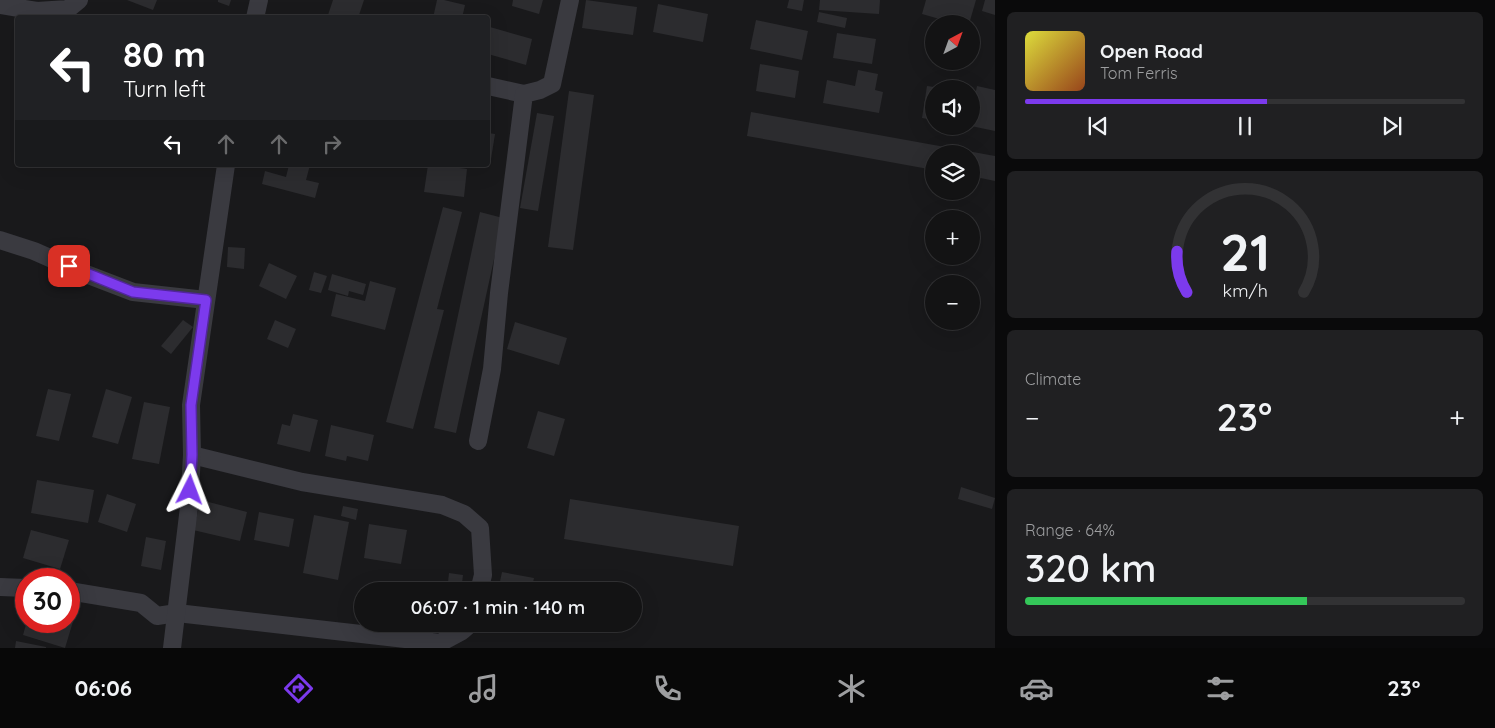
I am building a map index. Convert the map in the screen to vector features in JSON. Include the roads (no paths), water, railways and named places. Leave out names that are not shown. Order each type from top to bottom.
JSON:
[{"type":"street","points":[[0,5],[37,11],[68,9],[79,0]]},
{"type":"street","points":[[256,15],[259,0]]},
{"type":"street","points":[[490,86],[524,94],[540,90],[552,84],[570,0]]},
{"type":"street","points":[[478,441],[492,369],[499,293],[524,94]]},
{"type":"street","points":[[172,648],[189,507],[192,455],[191,405],[226,167]]},
{"type":"street","points":[[0,240],[34,251],[133,292],[206,300]]},
{"type":"street","points":[[192,455],[302,482],[442,505],[464,514],[480,528],[483,575],[481,582]]},
{"type":"street","points":[[0,587],[15,588]]},
{"type":"street","points":[[80,593],[141,602],[157,616],[177,613],[440,643],[460,632]]}]
